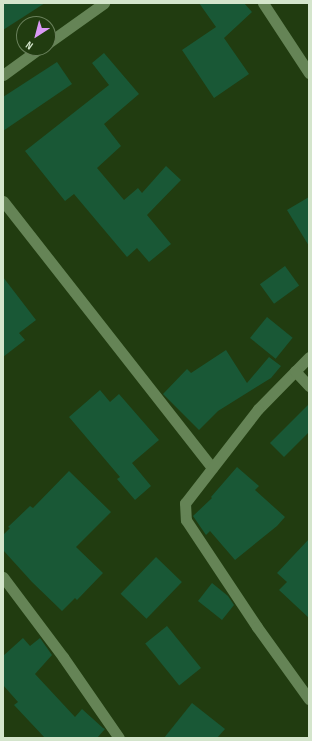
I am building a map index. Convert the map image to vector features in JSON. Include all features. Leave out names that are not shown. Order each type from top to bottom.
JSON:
[{"type":"street","points":[[56,37],[104,3]]},
{"type":"street","points":[[262,3],[309,73]]},
{"type":"street","points":[[3,75],[29,56]]},
{"type":"street","points":[[3,201],[212,468]]},
{"type":"street","points":[[309,357],[258,409],[185,503],[186,520],[257,627],[309,699]]},
{"type":"street","points":[[295,371],[309,386]]},
{"type":"street","points":[[3,577],[62,656],[119,738]]},
{"type":"building","points":[[3,3],[45,3],[25,16],[16,16],[16,22],[3,30]]},
{"type":"building","points":[[199,3],[244,3],[252,12],[224,38],[249,74],[214,98],[182,50],[216,27]]},
{"type":"building","points":[[104,53],[139,94],[104,124],[121,146],[97,168],[124,200],[138,188],[142,193],[166,166],[181,180],[147,215],[171,244],[149,262],[137,248],[127,257],[74,194],[65,201],[25,151],[109,85],[92,63]]},
{"type":"building","points":[[57,62],[72,84],[3,131],[3,97]]},
{"type":"building","points":[[309,197],[309,246],[287,210]]},
{"type":"building","points":[[285,266],[299,285],[274,304],[260,284]]},
{"type":"building","points":[[3,277],[36,320],[19,333],[25,340],[3,357]]},
{"type":"building","points":[[267,317],[293,338],[276,359],[250,338]]},
{"type":"building","points":[[226,350],[247,383],[269,357],[281,366],[271,378],[218,411],[199,430],[163,394],[187,369],[191,373]]},
{"type":"building","points":[[100,390],[110,402],[119,394],[159,440],[132,463],[151,486],[135,500],[117,479],[120,477],[69,417]]},
{"type":"building","points":[[309,404],[309,432],[284,457],[270,443]]},
{"type":"building","points":[[237,467],[259,486],[255,490],[285,517],[277,526],[235,560],[210,531],[206,535],[193,516],[212,498],[211,497]]},
{"type":"building","points":[[69,471],[111,512],[76,547],[103,573],[77,600],[75,598],[62,611],[32,582],[3,550],[3,535],[10,528],[8,527],[30,506],[33,508]]},
{"type":"building","points":[[309,539],[309,618],[279,590],[287,582],[277,573]]},
{"type":"building","points":[[156,557],[182,582],[146,619],[121,594]]},
{"type":"building","points":[[212,583],[228,596],[234,605],[222,620],[198,601]]},
{"type":"building","points":[[167,626],[201,668],[179,686],[145,644]]},
{"type":"building","points":[[23,638],[30,646],[40,638],[52,655],[35,674],[75,717],[82,709],[105,729],[97,738],[45,738],[14,705],[18,702],[3,685],[3,656]]},
{"type":"building","points":[[192,703],[225,729],[217,738],[164,738]]}]
